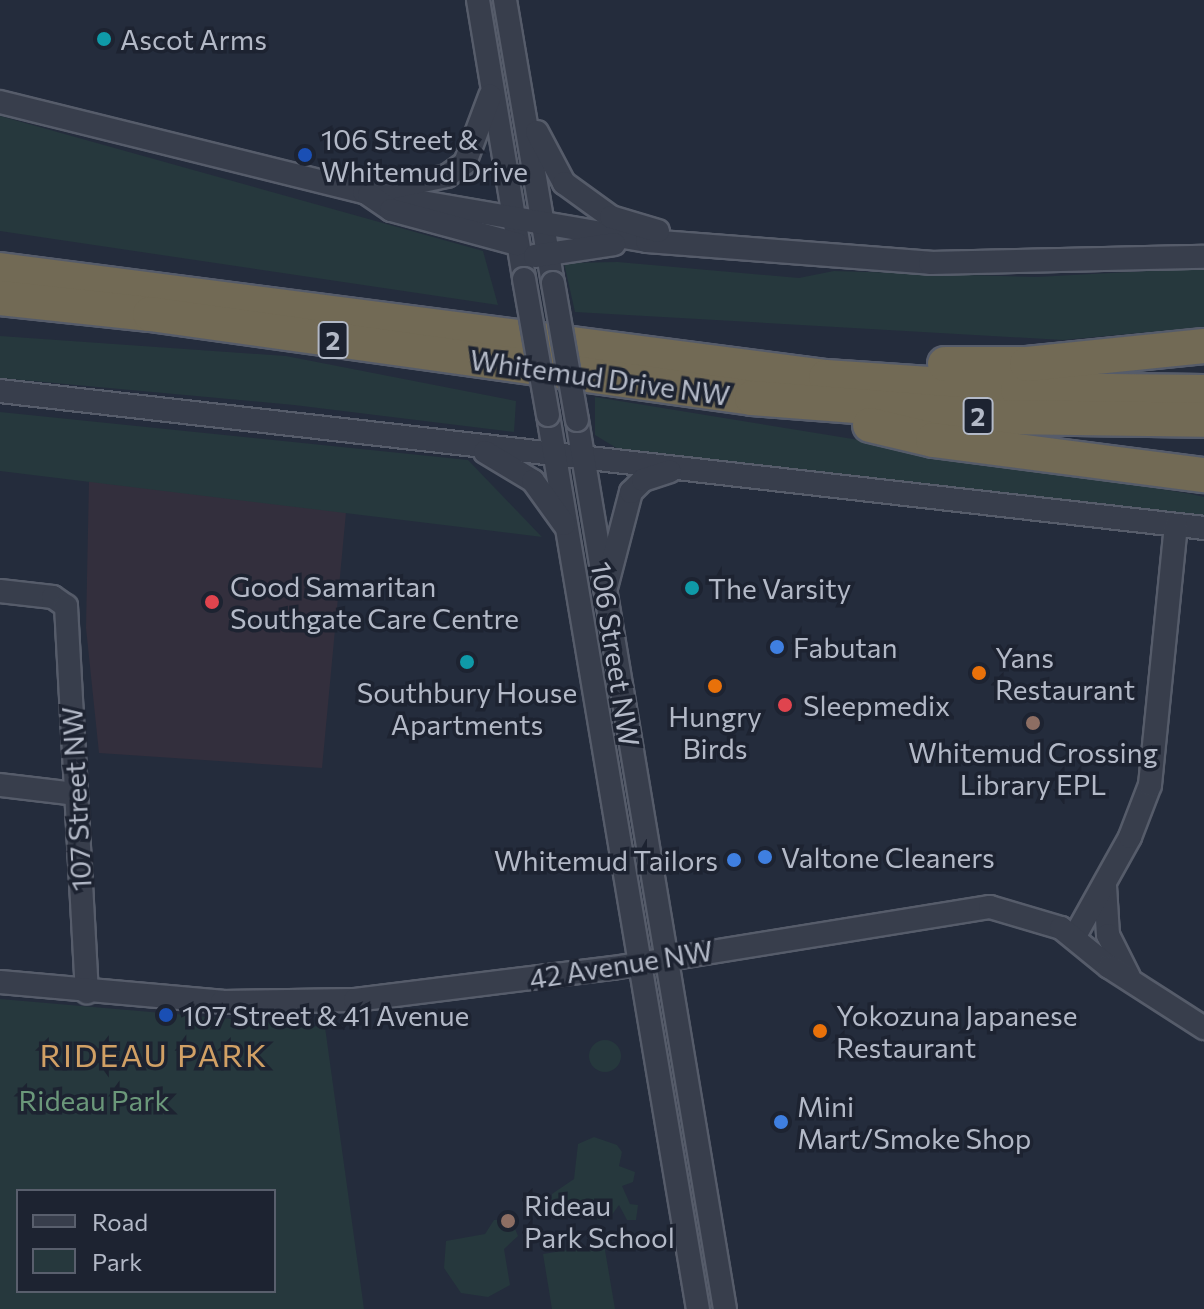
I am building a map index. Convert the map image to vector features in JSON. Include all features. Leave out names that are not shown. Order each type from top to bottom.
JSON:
[{"type":"highway","points":[[0,252],[150,300]]},
{"type":"highway","name":"Whitemud Drive NW","points":[[0,270],[150,300],[752,398],[1001,417],[1204,420]]},
{"type":"highway","name":"Whitemud Drive NW","points":[[0,298],[150,300],[826,377],[1018,390],[1204,392]]},
{"type":"highway","points":[[0,312],[150,300]]},
{"type":"highway","points":[[826,377],[886,362],[1027,364],[1204,346]]},
{"type":"highway","points":[[752,398],[933,440],[1204,475]]},
{"type":"street","name":"106 Street NW","points":[[478,0],[698,1309]]},
{"type":"street","name":"106 Street NW","points":[[505,0],[725,1309]]},
{"type":"street","points":[[520,85],[543,149],[564,183],[611,217],[722,249]]},
{"type":"street","points":[[364,192],[434,180],[457,170],[473,152],[492,88]]},
{"type":"street","points":[[0,102],[364,192],[647,241],[930,263],[1204,257]]},
{"type":"street","points":[[364,192],[391,210],[517,244],[543,225]]},
{"type":"street","points":[[523,273],[547,250],[647,241]]},
{"type":"street","points":[[0,391],[1204,528]]},
{"type":"street","points":[[473,447],[523,472],[567,529]]},
{"type":"street","points":[[605,588],[615,567],[619,523],[631,492],[651,476],[680,469]]},
{"type":"street","points":[[1075,936],[1142,812],[1153,775],[1176,525]]},
{"type":"street","name":"107 Street NW","points":[[0,591],[53,597],[66,606],[87,992]]},
{"type":"street","points":[[0,785],[76,794]]},
{"type":"street","points":[[1106,880],[1108,935],[1133,984]]},
{"type":"street","name":"42 Avenue NW","points":[[0,982],[222,1002],[322,1002],[639,964],[977,908],[1029,915],[1075,936],[1133,984],[1204,1028]]},
{"type":"shaded area","name":"Good Samaritan Southgate Care Centre","points":[[89,480],[346,512],[322,768],[99,753],[86,628]]},
{"type":"green space","points":[[0,116],[483,251],[498,305],[0,231]]},
{"type":"green space","points":[[618,262],[799,278],[834,271],[1036,277],[1204,268],[1204,327],[1063,340],[575,312],[564,263]]},
{"type":"green space","points":[[0,336],[286,356],[516,401],[514,432],[294,405],[0,378]]},
{"type":"green space","points":[[595,397],[1191,494],[1204,497],[1204,518],[623,452],[595,435]]},
{"type":"green space","points":[[0,412],[468,460],[542,537],[0,471]]},
{"type":"green space","name":"Rideau Park","points":[[0,999],[325,1027],[364,1309],[0,1309]]},
{"type":"green space","points":[[605,1040],[616,1045],[621,1056],[616,1067],[605,1072],[594,1067],[589,1056],[594,1045]]},
{"type":"green space","points":[[594,1137],[617,1145],[622,1152],[619,1166],[635,1172],[633,1182],[622,1186],[630,1204],[638,1205],[636,1220],[627,1220],[619,1205],[611,1216],[599,1220],[583,1215],[560,1218],[550,1211],[552,1194],[574,1179],[578,1144]]},
{"type":"green space","points":[[511,1219],[518,1236],[504,1249],[510,1285],[488,1297],[461,1293],[444,1268],[446,1241],[485,1234],[494,1220]]},
{"type":"green space","points":[[604,1244],[615,1309],[552,1309],[543,1254]]},
{"type":"place","name":"Ascot Arms","points":[[104,39]]},
{"type":"place","name":"106 Street & Whitemud Drive","points":[[305,155]]},
{"type":"place","name":"The Varsity","points":[[692,588]]},
{"type":"place","name":"Good Samaritan Southgate Care Centre","points":[[212,602]]},
{"type":"place","name":"Fabutan","points":[[777,647]]},
{"type":"place","name":"Southbury House Apartments","points":[[467,662]]},
{"type":"place","name":"Yans Restaurant","points":[[979,673]]},
{"type":"place","name":"Hungry Birds","points":[[715,686]]},
{"type":"place","name":"Sleepmedix","points":[[785,705]]},
{"type":"place","name":"Whitemud Crossing Library EPL","points":[[1033,723]]},
{"type":"place","name":"Valtone Cleaners","points":[[765,857]]},
{"type":"place","name":"Whitemud Tailors","points":[[734,860]]},
{"type":"place","name":"107 Street & 41 Avenue","points":[[166,1015]]},
{"type":"place","name":"Yokozuna Japanese Restaurant","points":[[820,1031]]},
{"type":"place","name":"Mini Mart/Smoke Shop","points":[[781,1122]]},
{"type":"place","name":"Rideau Park School","points":[[508,1221]]},
{"type":"district","name":"RIDEAU PARK","points":[[154,1054]]}]
